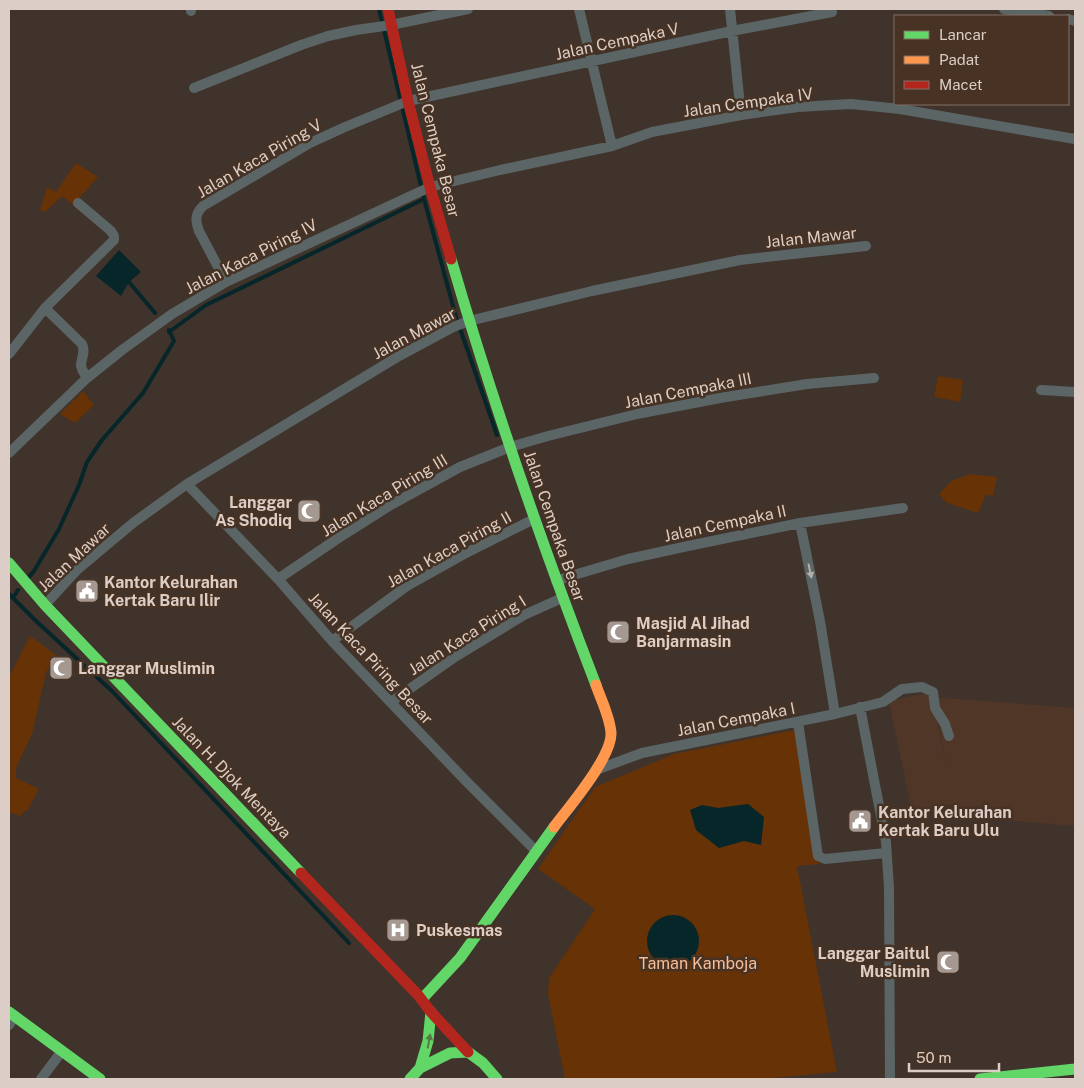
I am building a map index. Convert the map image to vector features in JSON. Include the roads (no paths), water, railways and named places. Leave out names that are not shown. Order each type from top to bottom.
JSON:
[{"type":"main road","name":"Jalan Cempaka Besar","points":[[388,9],[423,190],[461,324],[510,447],[562,598],[610,723],[611,731],[611,740],[596,770],[460,958],[422,999]]},
{"type":"main road","name":"Jalan H. Djok Mentaya","points":[[9,563],[45,605],[422,999],[431,1012],[468,1052],[498,1079]]},
{"type":"main road","points":[[410,1079],[420,1068],[428,1049],[431,1012]]},
{"type":"main road","points":[[11,1018],[62,1051],[100,1079]]},
{"type":"main road","points":[[420,1068],[450,1053],[468,1052]]},
{"type":"main road","points":[[980,1079],[1075,1069]]},
{"type":"street","points":[[194,88],[328,36],[468,9]]},
{"type":"street","points":[[579,9],[612,146]]},
{"type":"street","points":[[730,9],[741,116]]},
{"type":"street","points":[[1004,9],[1043,15]]},
{"type":"street","name":"Jalan Cempaka V","points":[[405,102],[732,31],[832,12]]},
{"type":"street","name":"Jalan Kaca Piring V","points":[[226,282],[196,224],[198,211],[203,206],[310,143],[405,102]]},
{"type":"street","name":"Jalan Cempaka IV","points":[[423,190],[500,170],[612,146],[652,132],[798,107],[851,104],[900,109],[1075,139]]},
{"type":"street","name":"Jalan Kaca Piring IV","points":[[9,453],[87,378],[144,333],[172,314],[226,282],[423,190]]},
{"type":"street","points":[[9,354],[46,308],[114,240],[111,231],[78,203]]},
{"type":"street","name":"Jalan Mawar","points":[[45,605],[77,570],[133,523],[186,484],[357,381],[461,324],[592,291],[740,260],[866,246]]},
{"type":"street","points":[[46,308],[82,344],[84,352],[81,366],[87,378]]},
{"type":"street","name":"Jalan Cempaka III","points":[[510,447],[637,414],[720,398],[807,384],[874,378]]},
{"type":"street","points":[[1041,390],[1075,392]]},
{"type":"street","name":"Jalan Kaca Piring III","points":[[278,580],[389,506],[460,467],[510,447]]},
{"type":"street","name":"Jalan Kaca Piring Besar","points":[[186,484],[278,580],[332,641],[536,851]]},
{"type":"street","name":"Jalan Cempaka II","points":[[556,581],[628,560],[800,523],[903,508]]},
{"type":"street","name":"Jalan Kaca Piring II","points":[[332,641],[407,586],[468,552],[534,519]]},
{"type":"street","points":[[800,523],[820,621],[835,714]]},
{"type":"street","name":"Jalan Kaca Piring I","points":[[391,702],[463,652],[524,615],[562,598]]},
{"type":"street","name":"Jalan Cempaka I","points":[[596,770],[646,752],[835,714],[883,702],[902,689],[922,687],[933,692],[935,708],[945,724],[948,736]]},
{"type":"street","points":[[860,707],[886,842],[889,888],[890,1079]]},
{"type":"street","points":[[798,722],[818,856],[825,859],[886,853]]},
{"type":"street","points":[[41,1079],[62,1051]]},
{"type":"water","points":[[119,250],[141,272],[129,282],[121,296],[96,276]]},
{"type":"water","points":[[748,804],[764,817],[761,845],[744,841],[719,848],[696,830],[690,810],[702,805],[718,808]]},
{"type":"water","points":[[673,915],[683,917],[691,923],[697,931],[699,941],[697,951],[691,959],[683,965],[673,967],[663,965],[655,959],[649,951],[647,941],[649,931],[655,923],[663,917]]},
{"type":"waterway","points":[[379,9],[424,199],[456,317],[497,435]]},
{"type":"waterway","points":[[169,332],[206,305],[424,199]]},
{"type":"waterway","points":[[129,282],[155,313]]},
{"type":"waterway","points":[[29,577],[59,529],[87,462],[102,440],[143,393],[174,341],[169,330]]},
{"type":"waterway","points":[[13,598],[18,590]]},
{"type":"waterway","points":[[9,594],[113,692],[349,943]]},
{"type":"place","name":"Langgar As Shodiq","points":[[309,511]]},
{"type":"place","name":"Kantor Kelurahan Kertak Baru Ilir","points":[[87,591]]},
{"type":"place","name":"Masjid Al Jihad Banjarmasin","points":[[618,632]]},
{"type":"place","name":"Langgar Muslimin","points":[[61,668]]},
{"type":"place","name":"Kantor Kelurahan Kertak Baru Ulu","points":[[860,821]]},
{"type":"place","name":"Puskesmas","points":[[398,930]]},
{"type":"place","name":"Langgar Baitul Muslimin","points":[[948,962]]},
{"type":"park label","name":"Taman Kamboja","points":[[698,963]]}]
